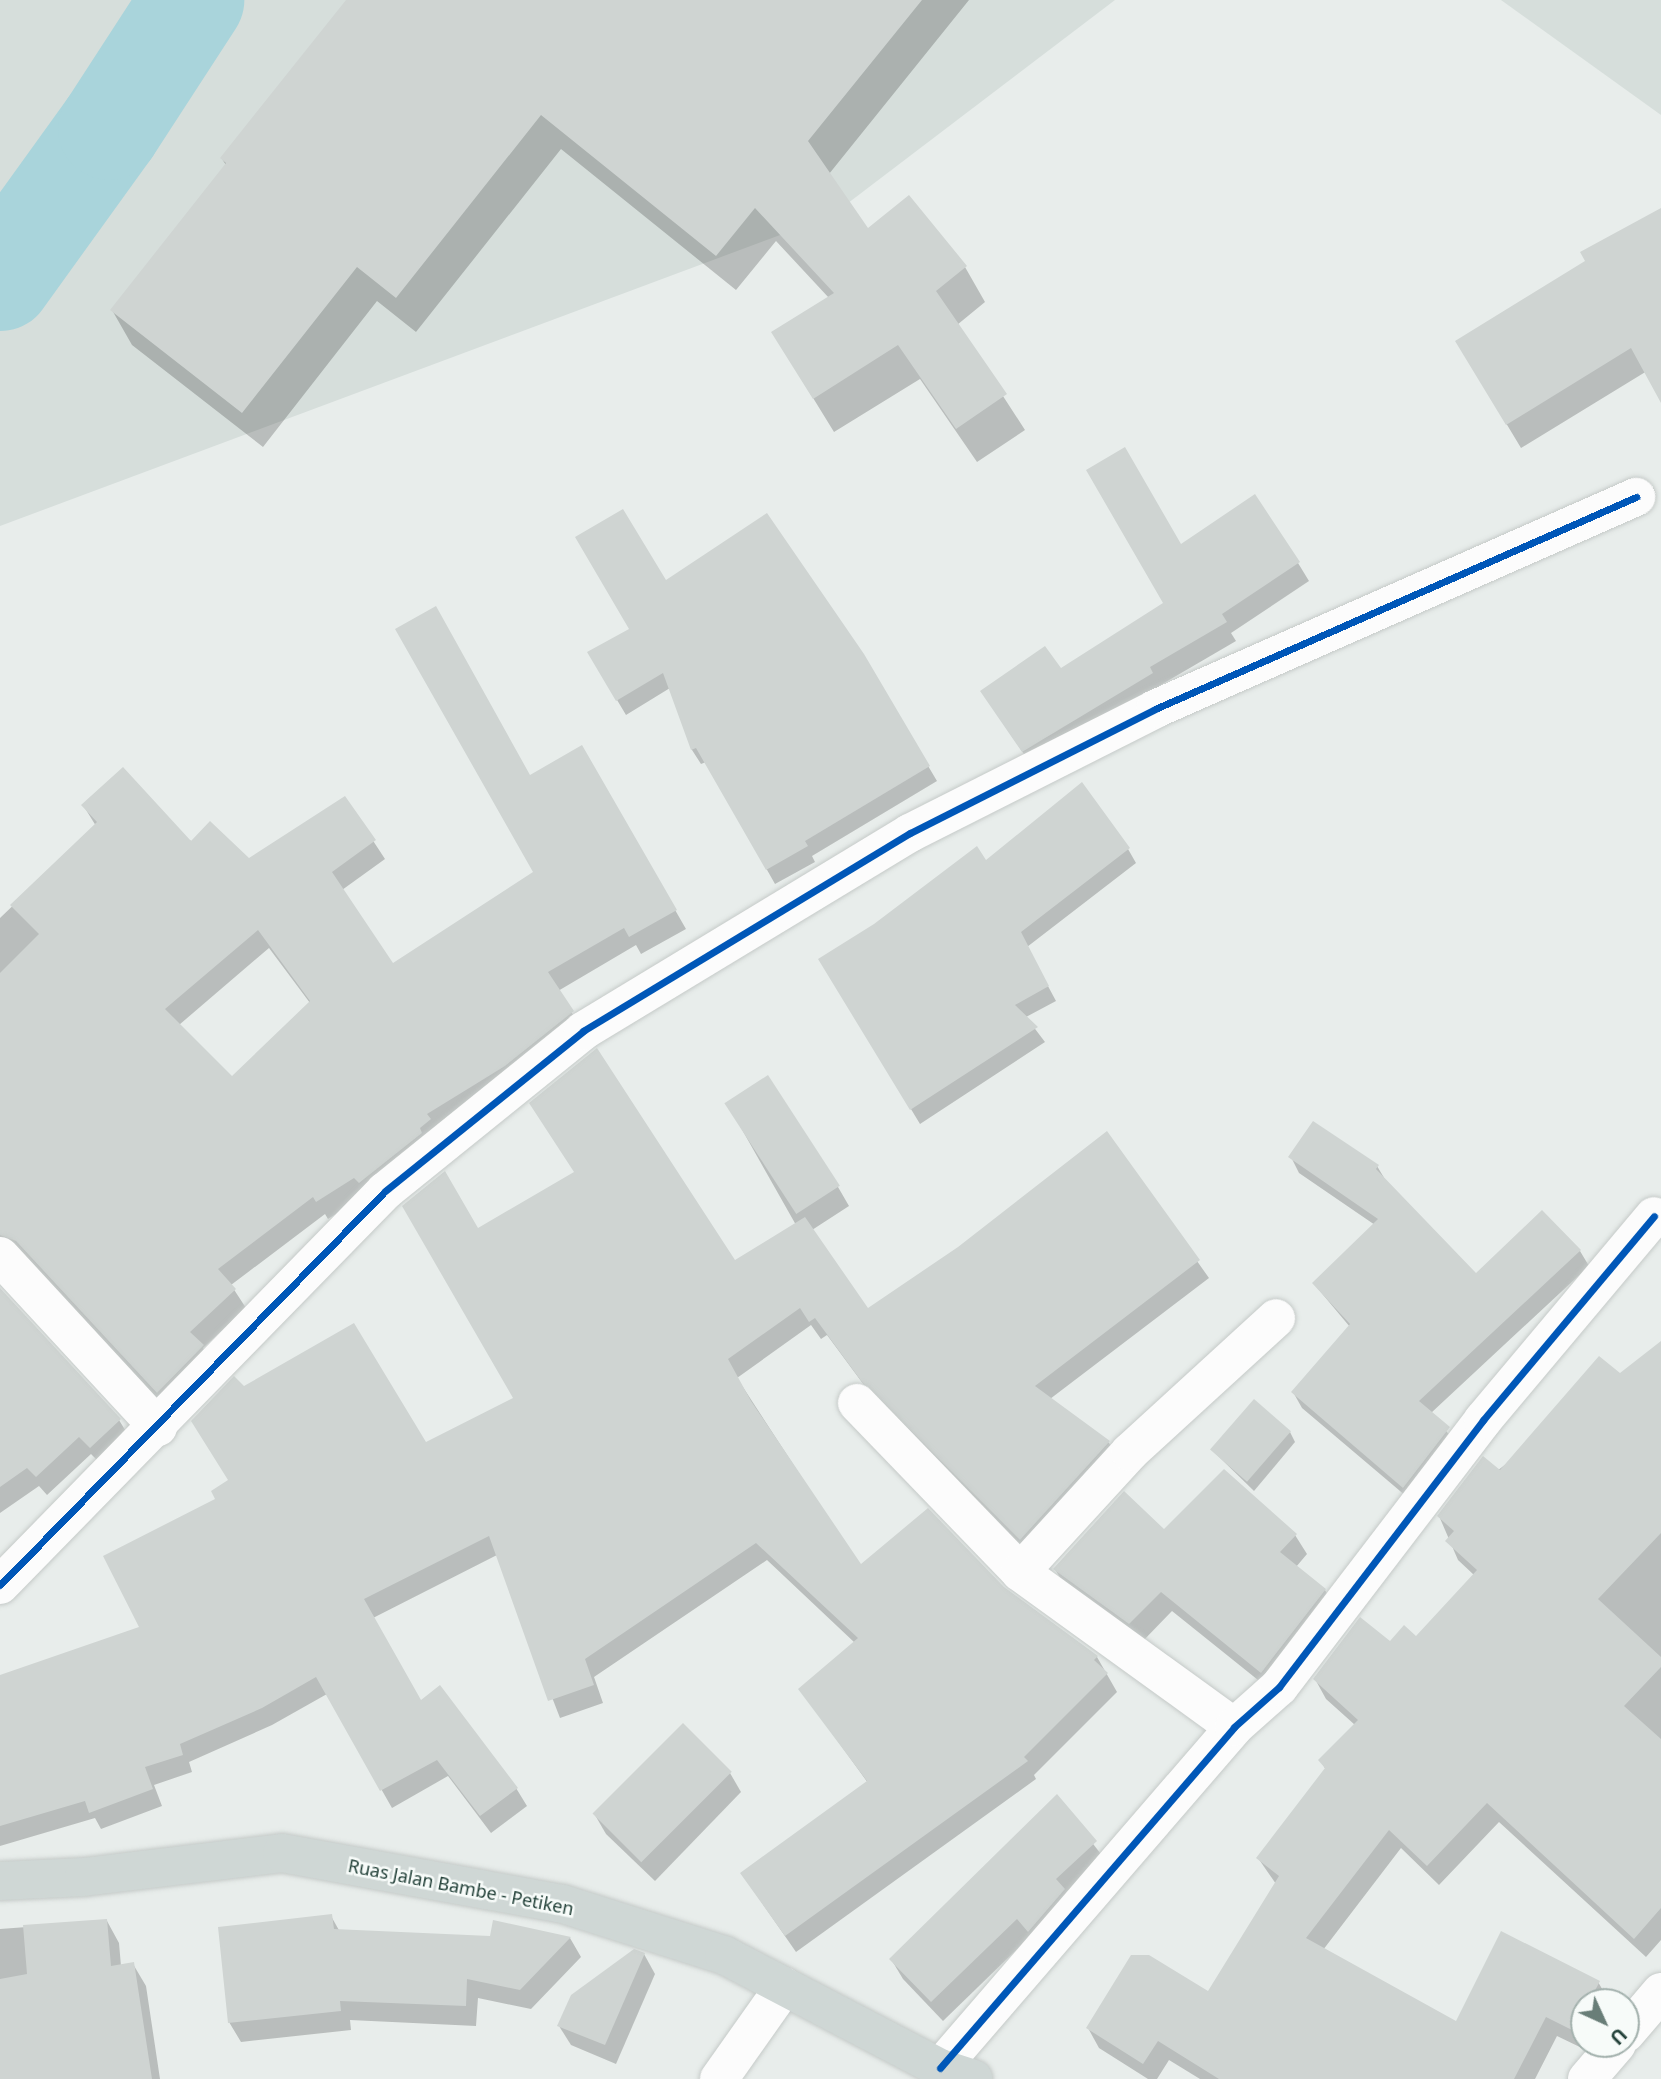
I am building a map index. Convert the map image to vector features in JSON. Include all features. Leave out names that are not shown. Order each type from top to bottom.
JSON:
[{"type":"main road","name":"Ruas Jalan Bambe - Petiken","points":[[0,1881],[84,1877],[282,1853],[563,1904],[724,1955],[957,2074]]},
{"type":"street","points":[[0,1585],[158,1427],[385,1191],[583,1031],[910,833],[1155,709],[1636,497]]},
{"type":"street","points":[[957,2074],[1234,1727],[1279,1687],[1483,1420],[1654,1216]]},
{"type":"street","points":[[0,1256],[158,1427]]},
{"type":"street","points":[[1020,1572],[1130,1452],[1276,1318]]},
{"type":"street","points":[[857,1403],[1020,1572],[1234,1727]]},
{"type":"street","points":[[719,2079],[785,1987]]},
{"type":"street","points":[[1640,2017],[1661,1992]]},
{"type":"street","points":[[1587,2079],[1605,2058]]},
{"type":"shaded area","points":[[0,0],[1115,0],[831,216],[0,526]]},
{"type":"shaded area","points":[[1501,0],[1661,0],[1661,115]]},
{"type":"building","points":[[346,0],[922,0],[808,141],[868,228],[909,195],[967,266],[936,291],[1007,394],[956,429],[898,345],[813,399],[771,332],[834,293],[755,208],[716,256],[541,115],[396,298],[357,267],[242,413],[110,310],[226,163],[220,158]]},
{"type":"building","points":[[1661,208],[1661,403],[1631,348],[1506,425],[1455,341],[1585,261],[1580,252]]},
{"type":"building","points":[[1125,447],[1181,544],[1255,494],[1300,562],[1222,614],[1227,622],[1150,667],[1153,673],[1022,752],[980,691],[1045,646],[1061,668],[1163,603],[1086,470]]},
{"type":"building","points":[[623,509],[666,580],[767,513],[864,654],[930,766],[805,841],[808,846],[766,870],[696,748],[691,750],[663,673],[616,701],[587,652],[629,629],[575,537]]},
{"type":"building","points":[[436,606],[530,775],[582,745],[677,910],[629,937],[624,928],[548,972],[574,1011],[505,1066],[427,1114],[431,1119],[420,1128],[422,1133],[359,1183],[354,1178],[316,1202],[313,1197],[218,1269],[236,1289],[190,1332],[204,1345],[157,1393],[16,1241],[0,1235],[0,973],[39,934],[10,905],[97,822],[81,805],[123,767],[191,841],[210,821],[249,858],[345,796],[376,840],[332,872],[393,963],[533,872],[395,629]],"holes":[[[258,930],[310,1001],[232,1076],[165,1009]]]},
{"type":"building","points":[[1082,782],[1130,848],[1021,932],[1049,986],[1015,1005],[1038,1027],[910,1110],[818,959],[874,924],[977,846],[986,860]]},
{"type":"building","points":[[597,1048],[735,1260],[805,1217],[868,1308],[958,1247],[1107,1131],[1200,1260],[1035,1386],[1110,1441],[1020,1540],[862,1382],[815,1318],[809,1322],[800,1308],[728,1359],[751,1401],[861,1564],[928,1508],[1004,1587],[1098,1656],[1094,1660],[1108,1673],[1024,1757],[1028,1761],[785,1936],[740,1873],[867,1781],[798,1689],[858,1638],[756,1543],[585,1659],[594,1685],[548,1701],[489,1536],[364,1599],[421,1700],[440,1685],[518,1788],[480,1816],[437,1760],[380,1791],[316,1677],[262,1708],[180,1744],[183,1755],[145,1767],[153,1789],[89,1813],[85,1801],[0,1826],[0,1675],[139,1627],[103,1556],[215,1499],[211,1491],[228,1480],[191,1421],[234,1376],[244,1386],[354,1323],[426,1442],[513,1398],[402,1206],[445,1171],[478,1228],[574,1172],[529,1103]]},
{"type":"building","points":[[768,1075],[840,1186],[796,1214],[724,1103]]},
{"type":"building","points":[[1313,1121],[1379,1165],[1376,1169],[1476,1273],[1542,1210],[1581,1250],[1419,1401],[1450,1427],[1403,1488],[1291,1392],[1350,1324],[1312,1283],[1378,1219],[1288,1157]]},
{"type":"building","points":[[0,1288],[121,1419],[90,1448],[79,1437],[36,1477],[27,1468],[0,1487]]},
{"type":"building","points":[[1661,1341],[1661,1533],[1598,1599],[1661,1657],[1661,1667],[1624,1706],[1661,1739],[1661,1908],[1634,1939],[1487,1803],[1427,1866],[1389,1830],[1306,1938],[1456,2021],[1501,1931],[1600,1981],[1596,1988],[1570,1988],[1570,2029],[1546,2017],[1514,2079],[1219,2079],[1158,2041],[1143,2064],[1086,2028],[1131,1955],[1149,1955],[1208,1991],[1279,1876],[1256,1858],[1325,1768],[1318,1760],[1358,1720],[1313,1679],[1360,1617],[1390,1641],[1404,1625],[1416,1636],[1477,1570],[1445,1541],[1454,1531],[1437,1516],[1483,1456],[1500,1470],[1599,1356],[1620,1373]]},
{"type":"building","points":[[1254,1399],[1291,1431],[1247,1482],[1210,1450]]},
{"type":"building","points":[[1224,1469],[1297,1534],[1280,1552],[1326,1589],[1261,1673],[1161,1592],[1129,1624],[1053,1569],[1124,1491],[1164,1529]]},
{"type":"building","points":[[683,1723],[732,1772],[641,1862],[592,1814]]},
{"type":"building","points":[[1057,1794],[1097,1841],[1056,1879],[1065,1889],[1028,1932],[1017,1919],[931,2002],[889,1959]]},
{"type":"building","points":[[332,1914],[334,1929],[490,1936],[493,1920],[571,1937],[520,1990],[467,1979],[466,2006],[340,2001],[341,2011],[228,2023],[218,1927]]},
{"type":"building","points":[[107,1919],[111,1966],[134,1962],[152,2079],[0,2079],[0,1979],[27,1974],[23,1925]]},
{"type":"building","points":[[634,1949],[645,1953],[605,2045],[557,2026],[571,1995]]},
{"type":"waterway","points":[[0,279],[109,128],[192,0]]},
{"type":"cycle path","points":[[0,1585],[385,1191],[583,1031],[910,833],[1155,709],[1636,497]]},
{"type":"cycle path","points":[[940,2068],[1234,1727],[1279,1687],[1483,1420],[1654,1216]]}]
